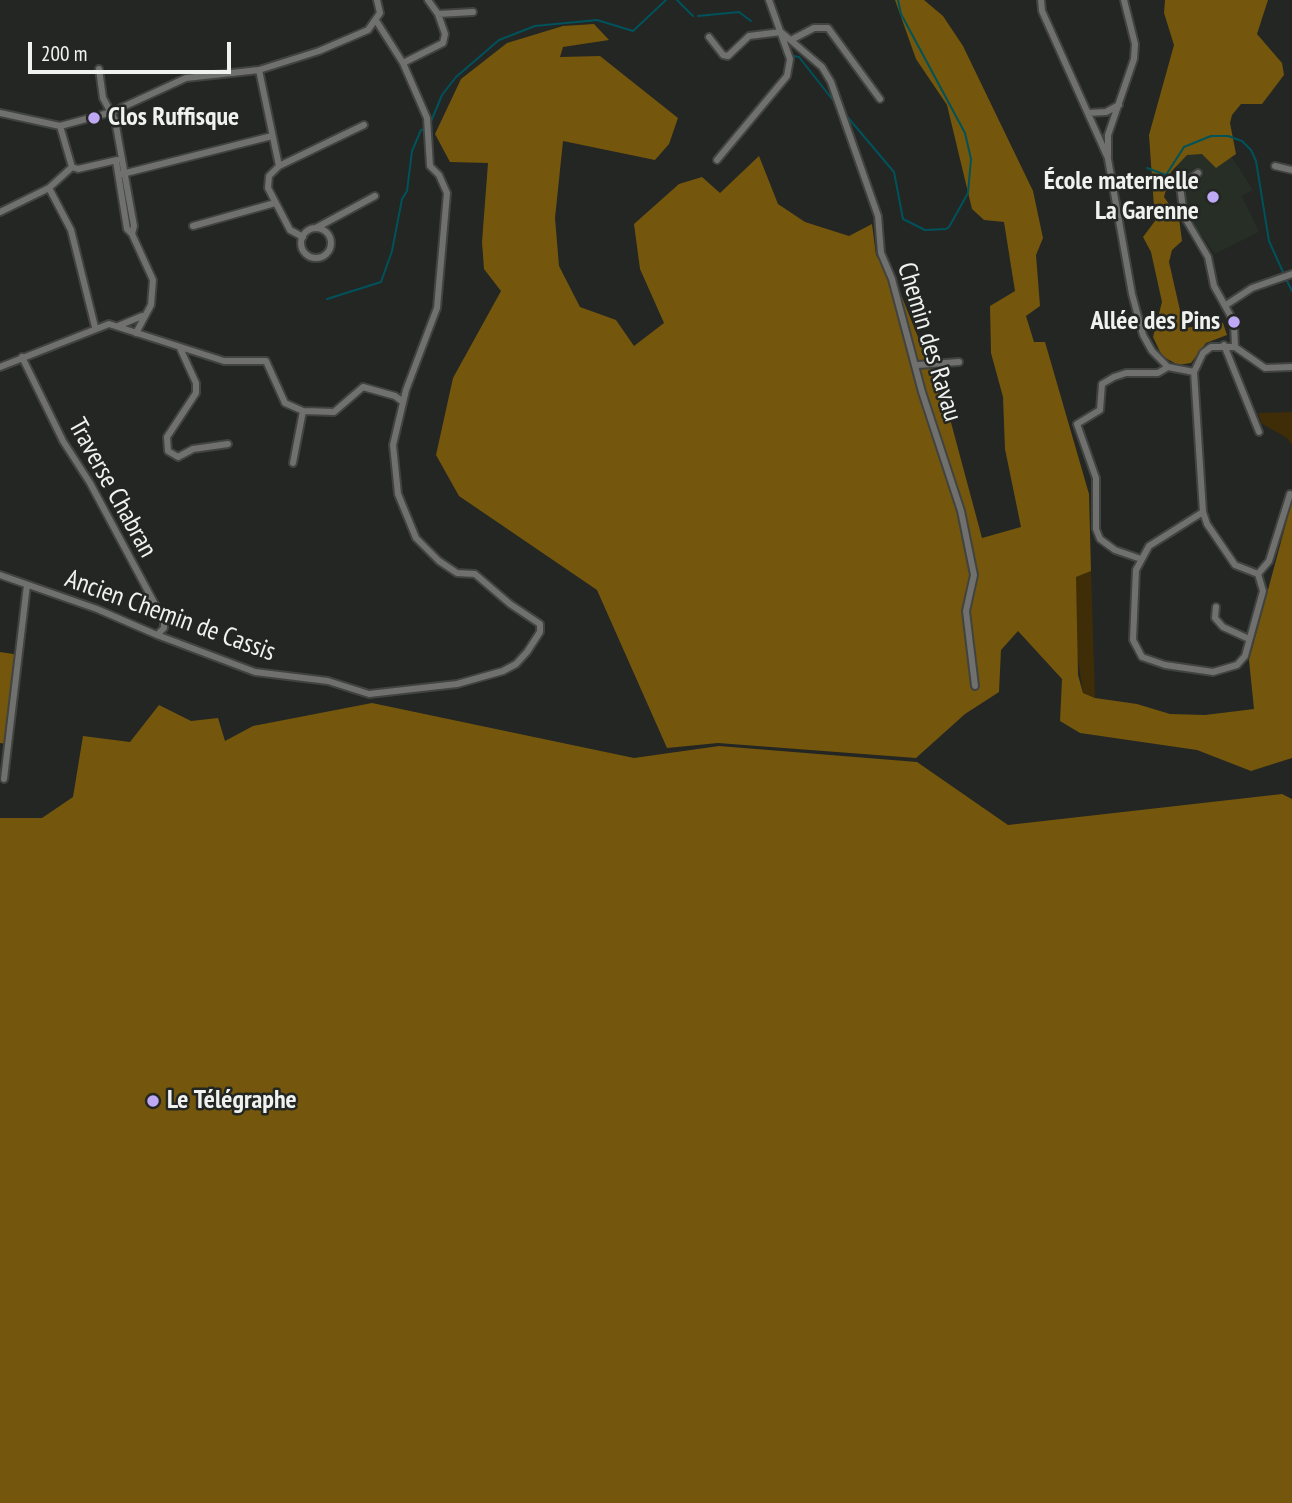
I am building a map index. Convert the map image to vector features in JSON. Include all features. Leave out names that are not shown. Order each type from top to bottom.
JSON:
[{"type":"street","points":[[0,113],[60,126],[112,112],[186,78],[259,70],[319,51],[368,30],[377,22],[380,13],[377,0]]},
{"type":"street","points":[[403,63],[443,43],[444,34],[438,14],[428,0]]},
{"type":"street","points":[[717,160],[787,76],[790,59],[769,0]]},
{"type":"street","points":[[1041,0],[1042,11],[1108,159]]},
{"type":"street","points":[[1124,0],[1135,44],[1134,59],[1108,135],[1108,159],[1132,294],[1143,335],[1152,351],[1168,367],[1195,372]]},
{"type":"street","points":[[438,14],[473,12]]},
{"type":"street","points":[[0,367],[95,327],[109,324],[224,362],[266,361],[285,403],[303,411],[334,412],[363,387],[394,396],[403,402],[437,308],[447,193],[439,175],[430,166],[427,118],[403,63],[377,22]]},
{"type":"street","points":[[791,40],[814,28],[828,28],[880,99]]},
{"type":"street","points":[[709,37],[723,55],[729,56],[749,36],[781,32]]},
{"type":"street","name":"Chemin des Ravau","points":[[781,32],[822,67],[831,82],[878,216],[881,253],[892,279],[922,392],[961,511],[974,575],[966,611],[975,686]]},
{"type":"street","points":[[99,69],[103,98],[112,112],[119,151],[127,229],[132,234],[153,280],[151,305],[136,332]]},
{"type":"street","points":[[259,70],[279,166]]},
{"type":"street","points":[[1088,113],[1106,112],[1119,105]]},
{"type":"street","points":[[303,237],[290,230],[275,203],[267,181],[279,166],[363,125]]},
{"type":"street","points":[[60,126],[72,167]]},
{"type":"street","points":[[122,174],[272,136]]},
{"type":"street","points":[[119,151],[116,161],[122,174]]},
{"type":"street","points":[[72,167],[78,169],[116,161]]},
{"type":"street","points":[[1275,166],[1292,170]]},
{"type":"street","points":[[0,212],[49,188],[72,167]]},
{"type":"street","points":[[1198,173],[1180,186],[1184,216],[1208,257],[1214,286],[1236,327],[1235,347]]},
{"type":"street","points":[[49,188],[71,230],[95,327]]},
{"type":"street","points":[[303,237],[375,196]]},
{"type":"street","points":[[194,226],[275,203]]},
{"type":"street","points":[[303,237],[304,253],[314,258],[325,256],[331,247],[330,236],[316,228]]},
{"type":"street","points":[[1226,304],[1252,288],[1292,274]]},
{"type":"street","points":[[118,326],[143,316]]},
{"type":"street","points":[[1224,345],[1259,432]]},
{"type":"street","points":[[1258,574],[1235,565],[1207,524],[1203,512],[1195,372],[1203,353],[1210,347],[1224,345],[1235,347],[1265,368],[1292,367]]},
{"type":"street","points":[[180,348],[196,383],[196,393],[167,438],[168,452],[178,457],[193,449],[228,444]]},
{"type":"street","name":"Traverse Chabran","points":[[22,357],[63,441],[90,483],[164,621],[163,628],[157,635]]},
{"type":"street","points":[[917,365],[959,362]]},
{"type":"street","points":[[1141,559],[1115,550],[1100,539],[1096,529],[1097,478],[1077,424],[1100,410],[1102,384],[1126,373],[1158,373],[1168,367]]},
{"type":"street","name":"Ancien Chemin de Cassis","points":[[0,575],[97,609],[255,672],[328,681],[369,694],[457,684],[503,671],[516,664],[540,632],[540,624],[524,615],[475,574],[457,573],[439,561],[416,538],[394,475],[393,444],[403,402]]},
{"type":"street","points":[[293,463],[303,411]]},
{"type":"street","points":[[1258,574],[1269,561],[1290,494]]},
{"type":"street","points":[[1203,512],[1159,538],[1141,559],[1133,586],[1133,640],[1142,657],[1165,665],[1213,672],[1237,665],[1245,656],[1263,591],[1258,574]]},
{"type":"street","points":[[4,779],[27,585]]},
{"type":"street","points":[[1216,607],[1215,618],[1223,627],[1233,635],[1249,639]]},
{"type":"shaded area","points":[[895,0],[924,0],[943,16],[963,46],[1033,191],[1043,238],[1036,255],[1040,306],[1026,316],[1034,342],[1045,342],[1089,494],[1091,571],[1076,577],[1078,675],[1083,693],[1170,714],[1205,715],[1254,709],[1249,660],[1292,501],[1292,758],[1251,771],[1197,750],[1080,733],[1060,721],[1062,679],[1018,631],[1001,650],[999,692],[965,714],[916,758],[718,743],[667,748],[597,590],[459,496],[436,455],[453,378],[501,291],[484,269],[482,242],[488,163],[450,162],[435,134],[461,79],[507,43],[563,26],[594,24],[609,40],[563,47],[560,57],[600,56],[678,118],[669,144],[655,160],[563,141],[555,218],[559,266],[580,307],[616,320],[634,346],[664,323],[640,269],[634,224],[679,184],[702,177],[720,193],[759,156],[778,204],[805,222],[849,236],[872,224],[876,255],[902,297],[949,415],[982,538],[1021,527],[1005,449],[1003,397],[991,353],[990,306],[1015,291],[1004,222],[984,220],[972,209],[947,105],[916,59]]},
{"type":"shaded area","points":[[1165,0],[1268,0],[1257,34],[1282,63],[1284,75],[1262,104],[1241,104],[1232,115],[1230,123],[1236,154],[1216,168],[1202,154],[1187,155],[1171,172],[1164,197],[1179,218],[1182,241],[1172,250],[1169,262],[1184,328],[1223,323],[1227,335],[1206,343],[1191,363],[1178,365],[1162,356],[1153,337],[1162,302],[1151,252],[1143,237],[1155,221],[1149,135],[1174,45],[1164,13]]},
{"type":"shaded area","name":"École maternelle La Garenne","points":[[1221,140],[1253,190],[1242,196],[1259,232],[1215,254],[1187,215],[1190,208],[1182,197],[1178,198],[1177,190],[1182,181],[1176,169],[1179,156]]},
{"type":"shaded area","points":[[1292,412],[1292,445],[1287,438],[1262,424],[1258,413]]},
{"type":"shaded area","points":[[1091,571],[1095,698],[1083,693],[1076,646],[1076,577]]},
{"type":"shaded area","points":[[0,652],[20,655],[7,744],[0,743]]},
{"type":"shaded area","points":[[372,703],[634,758],[719,746],[917,762],[1008,825],[1282,794],[1292,799],[1292,1503],[0,1503],[0,818],[42,818],[73,797],[83,736],[130,742],[159,705],[191,721],[218,718],[225,741],[253,726]]},
{"type":"waterway","points":[[430,124],[442,95],[456,77],[499,40],[535,26],[597,20],[633,31],[666,0]]},
{"type":"waterway","points":[[677,0],[693,16]]},
{"type":"waterway","points":[[845,114],[894,172],[903,219],[925,230],[949,227],[968,193],[971,159],[965,133],[901,14],[898,0]]},
{"type":"waterway","points":[[698,16],[739,12],[751,21]]},
{"type":"waterway","points":[[794,56],[799,57],[836,104],[838,113]]},
{"type":"waterway","points":[[327,299],[381,282],[392,251],[402,199],[407,191],[412,151],[421,130],[425,129]]},
{"type":"waterway","points":[[1147,168],[1166,175],[1184,147],[1211,136],[1228,136],[1242,141],[1251,150],[1256,161],[1269,241],[1283,272]]},
{"type":"waterway","points":[[1287,281],[1292,291]]},
{"type":"waterway","points":[[35,357],[70,343]]},
{"type":"place","name":"Clos Ruffisque","points":[[94,118]]},
{"type":"place","name":"École maternelle La Garenne","points":[[1213,197]]},
{"type":"place","name":"Allée des Pins","points":[[1234,322]]},
{"type":"place","name":"Le Télégraphe","points":[[153,1101]]}]
